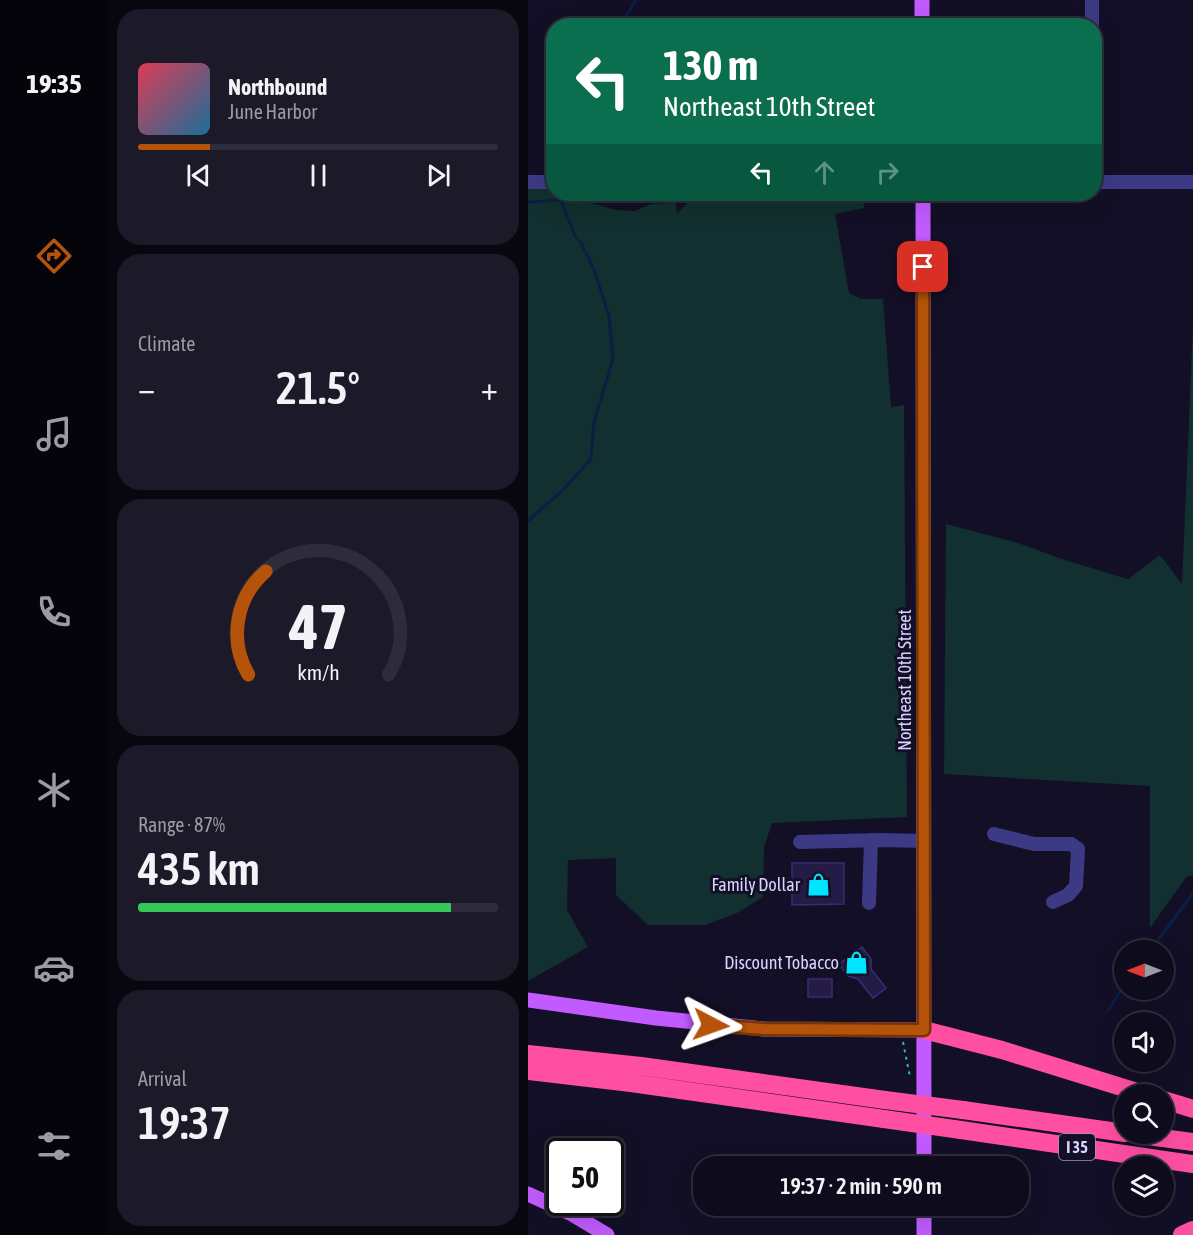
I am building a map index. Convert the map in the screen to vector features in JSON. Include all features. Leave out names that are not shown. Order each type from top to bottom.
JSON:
[{"type":"highway","points":[[924,1030],[1002,1050],[1114,1085]]},
{"type":"highway","name":"I 35","points":[[528,1054],[640,1066],[1114,1131]]},
{"type":"highway","name":"I 35","points":[[528,1071],[631,1083],[1193,1164]]},
{"type":"highway","points":[[1174,1103],[1193,1109]]},
{"type":"highway","points":[[1174,1139],[1193,1142]]},
{"type":"highway","points":[[1182,1235],[1193,1230]]},
{"type":"main road","points":[[922,0],[922,18]]},
{"type":"main road","name":"Northeast 10th Street","points":[[922,201],[924,1156]]},
{"type":"main road","points":[[528,1000],[711,1025],[764,1029],[924,1030]]},
{"type":"main road","points":[[528,1194],[572,1214],[607,1235]]},
{"type":"main road","points":[[924,1216],[924,1235]]},
{"type":"street","points":[[1092,0],[1092,18]]},
{"type":"street","points":[[528,182],[546,182]]},
{"type":"street","points":[[1102,182],[1193,182]]},
{"type":"street","points":[[994,834],[1034,844],[1071,844],[1078,849],[1076,886],[1068,895],[1053,902]]},
{"type":"street","points":[[800,843],[871,840],[924,841]]},
{"type":"street","points":[[869,903],[871,840]]},
{"type":"green space","points":[[528,188],[546,188],[546,201],[584,201],[616,210],[635,211],[651,204],[676,203],[677,213],[690,201],[864,201],[864,208],[835,214],[849,293],[861,299],[883,299],[891,407],[904,405],[907,817],[772,823],[764,847],[763,897],[737,913],[705,925],[648,925],[616,895],[616,858],[568,860],[567,910],[588,947],[528,981]]},
{"type":"green space","points":[[1193,326],[1193,876],[1187,876],[1150,928],[1150,786],[944,774],[946,524],[1018,543],[1128,579],[1160,555],[1182,584]]},
{"type":"building","name":"Family Dollar","points":[[792,863],[844,863],[844,904],[792,905]]},
{"type":"building","name":"Discount Tobacco","points":[[862,947],[871,959],[871,969],[886,988],[873,998],[858,979],[848,976],[839,964]]},
{"type":"building","points":[[808,979],[832,979],[832,997],[808,997]]},
{"type":"waterway","points":[[625,18],[636,0]]},
{"type":"waterway","points":[[528,202],[546,201]]},
{"type":"waterway","points":[[528,521],[563,490],[591,459],[594,422],[613,359],[609,316],[595,272],[581,243],[575,236],[561,201]]},
{"type":"waterway","points":[[1158,940],[1193,893]]},
{"type":"waterway","points":[[1108,1011],[1115,1000]]},
{"type":"place","name":"Family Dollar","points":[[818,884]]},
{"type":"place","name":"Discount Tobacco","points":[[857,962]]},
{"type":"route","points":[[711,1025],[764,1029],[924,1030],[923,267]]}]
